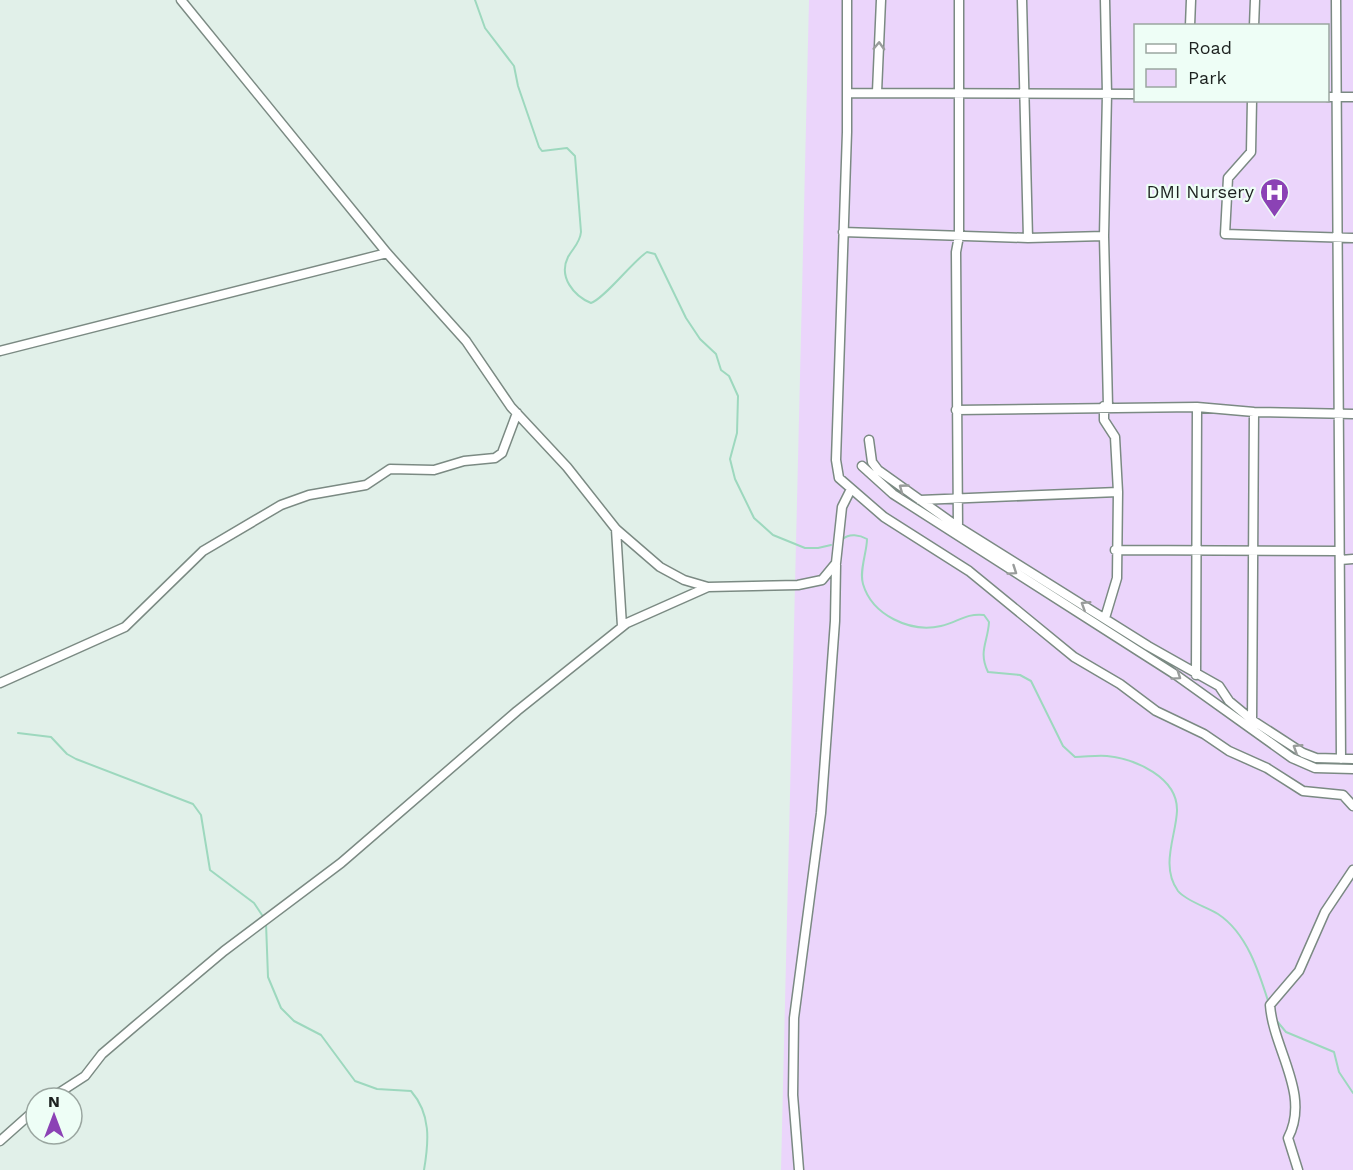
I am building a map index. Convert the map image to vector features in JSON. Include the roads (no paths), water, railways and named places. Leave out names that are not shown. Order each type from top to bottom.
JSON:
[{"type":"street","points":[[181,0],[387,253],[466,341],[517,413],[567,467],[616,529],[660,567],[684,580],[708,587],[815,584],[822,580],[836,563]]},
{"type":"street","points":[[847,0],[847,93],[836,470],[838,478],[850,491],[884,517],[969,571],[1074,657],[1120,684],[1156,711],[1195,729],[1245,759],[1268,768],[1303,791],[1343,795],[1353,806]]},
{"type":"street","points":[[877,92],[881,0]]},
{"type":"street","points":[[958,531],[956,252],[959,236],[959,0]]},
{"type":"street","points":[[1022,0],[1028,238]]},
{"type":"street","points":[[1104,618],[1117,578],[1115,550],[1118,492],[1115,437],[1104,420],[1106,406],[1104,236],[1107,94],[1105,0]]},
{"type":"street","points":[[1190,24],[1191,0]]},
{"type":"street","points":[[1254,24],[1255,0]]},
{"type":"street","points":[[1336,0],[1332,97],[1339,237],[1341,759]]},
{"type":"street","points":[[847,93],[1134,94]]},
{"type":"street","points":[[1332,97],[1353,97]]},
{"type":"street","points":[[1252,102],[1251,152],[1228,178],[1225,234],[1353,238]]},
{"type":"street","points":[[843,232],[1028,238],[1104,236]]},
{"type":"street","points":[[0,351],[387,253]]},
{"type":"street","points":[[956,410],[1106,406],[1197,407],[1254,412],[1353,414]]},
{"type":"street","points":[[1196,675],[1197,407]]},
{"type":"street","points":[[1250,729],[1252,720],[1254,412]]},
{"type":"street","points":[[0,683],[124,627],[203,551],[281,505],[309,495],[366,485],[390,469],[434,470],[464,461],[490,460],[499,456],[517,413]]},
{"type":"street","points":[[869,440],[872,462],[878,470],[958,531],[1176,675],[1250,729],[1310,756],[1353,759]]},
{"type":"street","points":[[862,466],[893,494],[1196,675],[1219,686],[1229,701],[1269,736],[1309,766],[1353,769]]},
{"type":"street","points":[[799,1170],[793,1095],[794,1018],[822,801],[835,621],[836,563],[842,507],[850,491]]},
{"type":"street","points":[[920,500],[957,496],[1118,492]]},
{"type":"street","points":[[616,529],[622,626]]},
{"type":"street","points":[[1115,550],[1252,549],[1340,555],[1353,560]]},
{"type":"street","points":[[70,1086],[85,1076],[102,1054],[224,951],[341,863],[517,711],[622,626],[708,587]]},
{"type":"street","points":[[1145,656],[1148,646]]},
{"type":"street","points":[[1298,1170],[1288,1138],[1295,1122],[1296,1102],[1285,1058],[1274,1031],[1270,1005],[1299,971],[1325,912],[1353,870]]},
{"type":"street","points":[[0,1141],[24,1120]]},
{"type":"waterway","points":[[475,0],[485,28],[514,66],[518,86],[539,147],[542,151],[567,148],[575,156],[581,232],[565,264],[569,285],[579,296],[591,303],[603,295],[647,252],[655,254],[686,318],[700,339],[716,354],[721,370],[729,376],[738,396],[737,433],[730,459],[735,479],[754,518],[773,535],[805,548],[831,545]]},
{"type":"waterway","points":[[843,539],[855,535],[867,539],[862,573],[863,584],[868,595],[883,613],[917,627],[941,626],[972,615],[984,615],[989,622],[984,652],[988,672],[1020,675],[1031,681],[1063,746],[1075,757],[1118,758],[1142,766],[1163,779],[1175,799],[1177,811],[1170,851],[1170,871],[1173,881],[1182,895],[1218,914],[1237,932],[1251,954],[1269,1004]]},
{"type":"waterway","points":[[18,733],[51,737],[67,754],[76,759],[193,804],[201,815],[210,870],[254,903],[264,918]]},
{"type":"waterway","points":[[266,923],[268,977],[281,1008],[294,1021],[321,1035],[355,1081],[377,1089],[411,1091],[422,1109],[427,1128],[424,1170]]},
{"type":"waterway","points":[[1276,1020],[1286,1032],[1334,1052],[1339,1072],[1353,1093]]},
{"type":"place","name":"DMI Nursery","points":[[1275,218]]}]
